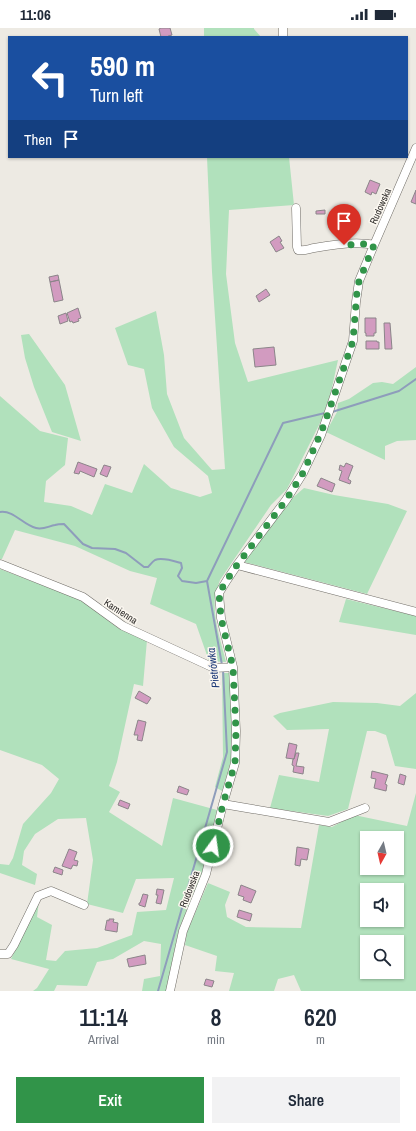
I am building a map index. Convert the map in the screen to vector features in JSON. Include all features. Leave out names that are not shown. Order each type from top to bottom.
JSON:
[{"type":"street","name":"Rudowska","points":[[170,991],[183,931],[206,874],[223,804],[235,763],[236,731],[233,667],[221,618],[219,593],[237,565],[286,500],[303,473],[320,435],[353,341],[359,281],[416,148]]},
{"type":"street","points":[[296,208],[298,250],[302,251],[313,248],[358,244],[374,245]]},
{"type":"street","name":"Kamienna","points":[[0,564],[83,597],[124,626],[214,668],[233,667]]},
{"type":"street","points":[[237,565],[416,612]]},
{"type":"street","points":[[223,804],[329,822],[366,808]]},
{"type":"street","points":[[0,954],[8,954],[14,945],[38,896],[51,891],[84,905]]},
{"type":"green space","points":[[204,28],[254,28],[260,36],[204,36]]},
{"type":"green space","points":[[207,158],[289,158],[294,205],[229,210],[226,274],[235,343],[248,382],[338,360],[331,392],[322,419],[287,489],[271,505],[220,580],[216,592],[215,609],[217,627],[226,662],[209,661],[196,624],[150,604],[157,578],[130,571],[75,546],[15,530],[2,559],[0,559],[0,396],[40,431],[68,438],[65,465],[46,481],[44,502],[71,506],[92,515],[105,484],[132,493],[144,464],[171,488],[200,497],[212,493],[208,476],[174,447],[152,408],[144,369],[128,365],[115,328],[156,311],[164,355],[167,394],[184,438],[212,470],[225,469],[212,272]]},
{"type":"green space","points":[[29,334],[65,385],[81,441],[52,432],[34,387],[25,358],[21,335]]},
{"type":"green space","points":[[416,367],[416,440],[397,441],[385,446],[385,460],[326,432],[337,412],[338,403],[349,399],[373,383],[382,382],[393,384]]},
{"type":"green space","points":[[304,488],[334,495],[388,504],[407,511],[367,594],[244,562],[288,502]]},
{"type":"green space","points":[[0,569],[81,600],[118,628],[147,640],[143,686],[134,684],[117,762],[109,786],[120,792],[109,812],[162,846],[173,798],[217,810],[202,873],[179,929],[166,991],[142,991],[144,979],[160,976],[161,944],[144,941],[113,959],[97,962],[87,986],[57,985],[54,991],[33,991],[37,988],[49,969],[11,959],[39,901],[37,917],[52,925],[46,960],[56,961],[65,951],[97,948],[132,935],[137,912],[166,910],[174,878],[136,879],[123,913],[87,904],[93,860],[86,818],[58,819],[35,834],[24,851],[22,865],[37,874],[35,885],[0,873],[0,864],[9,865],[13,858],[23,824],[51,793],[59,779],[42,765],[0,750]]},
{"type":"green space","points":[[346,599],[416,616],[416,635],[339,622]]},
{"type":"green space","points":[[222,673],[230,673],[233,731],[231,761],[222,791],[215,787],[223,757]]},
{"type":"green space","points":[[416,693],[416,769],[395,766],[386,735],[375,731],[367,731],[348,809],[328,816],[270,808],[279,775],[319,782],[329,729],[287,730],[273,716],[280,713],[333,702],[377,703],[400,706]]},
{"type":"green space","points":[[416,793],[416,991],[301,991],[294,975],[278,979],[274,991],[229,991],[234,973],[215,971],[217,956],[185,945],[187,932],[208,883],[230,892],[225,905],[227,917],[246,927],[301,928],[319,825],[332,827],[354,815],[407,826]]},
{"type":"building","points":[[170,28],[172,35],[161,36],[159,29]]},
{"type":"building","points":[[370,180],[380,184],[376,194],[372,192],[371,195],[365,192]]},
{"type":"building","points":[[416,190],[416,204],[411,202]]},
{"type":"building","points":[[325,210],[325,214],[316,214],[316,211]]},
{"type":"building","points":[[348,213],[352,219],[348,224],[350,226],[349,230],[339,228],[341,221],[339,218]]},
{"type":"building","points":[[279,236],[282,241],[280,242],[284,248],[276,252],[270,242]]},
{"type":"building","points":[[58,275],[59,280],[50,282],[49,277]]},
{"type":"building","points":[[59,280],[63,300],[54,302],[50,282]]},
{"type":"building","points":[[266,289],[270,295],[259,302],[256,296]]},
{"type":"building","points":[[78,308],[81,318],[78,319],[79,321],[73,323],[72,321],[70,322],[67,313]]},
{"type":"building","points":[[66,313],[68,321],[60,324],[58,316]]},
{"type":"building","points":[[365,318],[376,318],[376,333],[374,333],[374,336],[366,336]]},
{"type":"building","points":[[384,323],[390,323],[392,349],[385,349]]},
{"type":"building","points":[[366,341],[379,342],[379,349],[366,349]]},
{"type":"building","points":[[274,347],[276,365],[255,367],[253,349]]},
{"type":"building","points":[[78,462],[97,469],[94,477],[80,471],[79,474],[74,473]]},
{"type":"building","points":[[346,463],[353,466],[348,479],[351,481],[350,484],[339,480],[342,471],[339,470],[340,465],[344,467]]},
{"type":"building","points":[[104,465],[111,467],[107,477],[100,474]]},
{"type":"building","points":[[321,478],[335,484],[332,492],[317,486]]},
{"type":"building","points":[[139,691],[151,698],[147,704],[135,698]]},
{"type":"building","points":[[138,720],[146,722],[142,741],[137,740],[138,735],[134,735]]},
{"type":"building","points":[[289,743],[297,745],[294,759],[286,758]]},
{"type":"building","points":[[296,753],[299,753],[296,766],[304,767],[303,774],[293,772],[294,766],[292,765]]},
{"type":"building","points":[[372,771],[388,775],[385,784],[387,785],[386,791],[374,788],[376,779],[371,778]]},
{"type":"building","points":[[400,774],[406,776],[404,785],[398,783]]},
{"type":"building","points":[[179,786],[189,790],[187,795],[177,792]]},
{"type":"building","points":[[120,800],[130,804],[128,809],[118,805]]},
{"type":"building","points":[[297,847],[309,849],[307,860],[301,859],[300,866],[295,865]]},
{"type":"building","points":[[69,849],[77,852],[74,860],[78,861],[77,866],[73,865],[71,869],[62,866]]},
{"type":"building","points":[[55,867],[63,870],[62,875],[53,872]]},
{"type":"building","points":[[241,885],[256,891],[251,903],[243,900],[244,897],[238,895]]},
{"type":"building","points":[[157,889],[164,890],[161,904],[156,903],[158,895],[156,895]]},
{"type":"building","points":[[143,894],[148,895],[145,907],[139,905]]},
{"type":"building","points":[[239,910],[252,914],[250,921],[237,917]]},
{"type":"building","points":[[109,919],[114,919],[113,922],[118,923],[117,932],[105,930],[107,920],[109,921]]},
{"type":"building","points":[[145,955],[146,964],[129,967],[127,959]]},
{"type":"building","points":[[206,979],[214,981],[212,987],[204,985]]},
{"type":"waterway","points":[[332,412],[399,391],[416,379]]},
{"type":"waterway","points":[[207,581],[283,423],[325,413]]},
{"type":"waterway","name":"Pietrówka","points":[[0,512],[10,513],[27,524],[39,528],[64,524],[83,544],[92,548],[115,549],[126,553],[144,567],[148,567],[158,559],[172,560],[181,563],[182,568],[178,576],[182,581],[196,583],[207,581]]},
{"type":"waterway","name":"Pietrówka","points":[[207,581],[222,665]]},
{"type":"waterway","name":"Pietrówka","points":[[158,991],[227,752],[223,669]]},
{"type":"route","points":[[213,846],[235,763],[236,731],[233,667],[221,618],[219,593],[237,565],[286,500],[303,473],[320,435],[348,359],[354,334],[359,281],[374,245],[344,245]]}]
